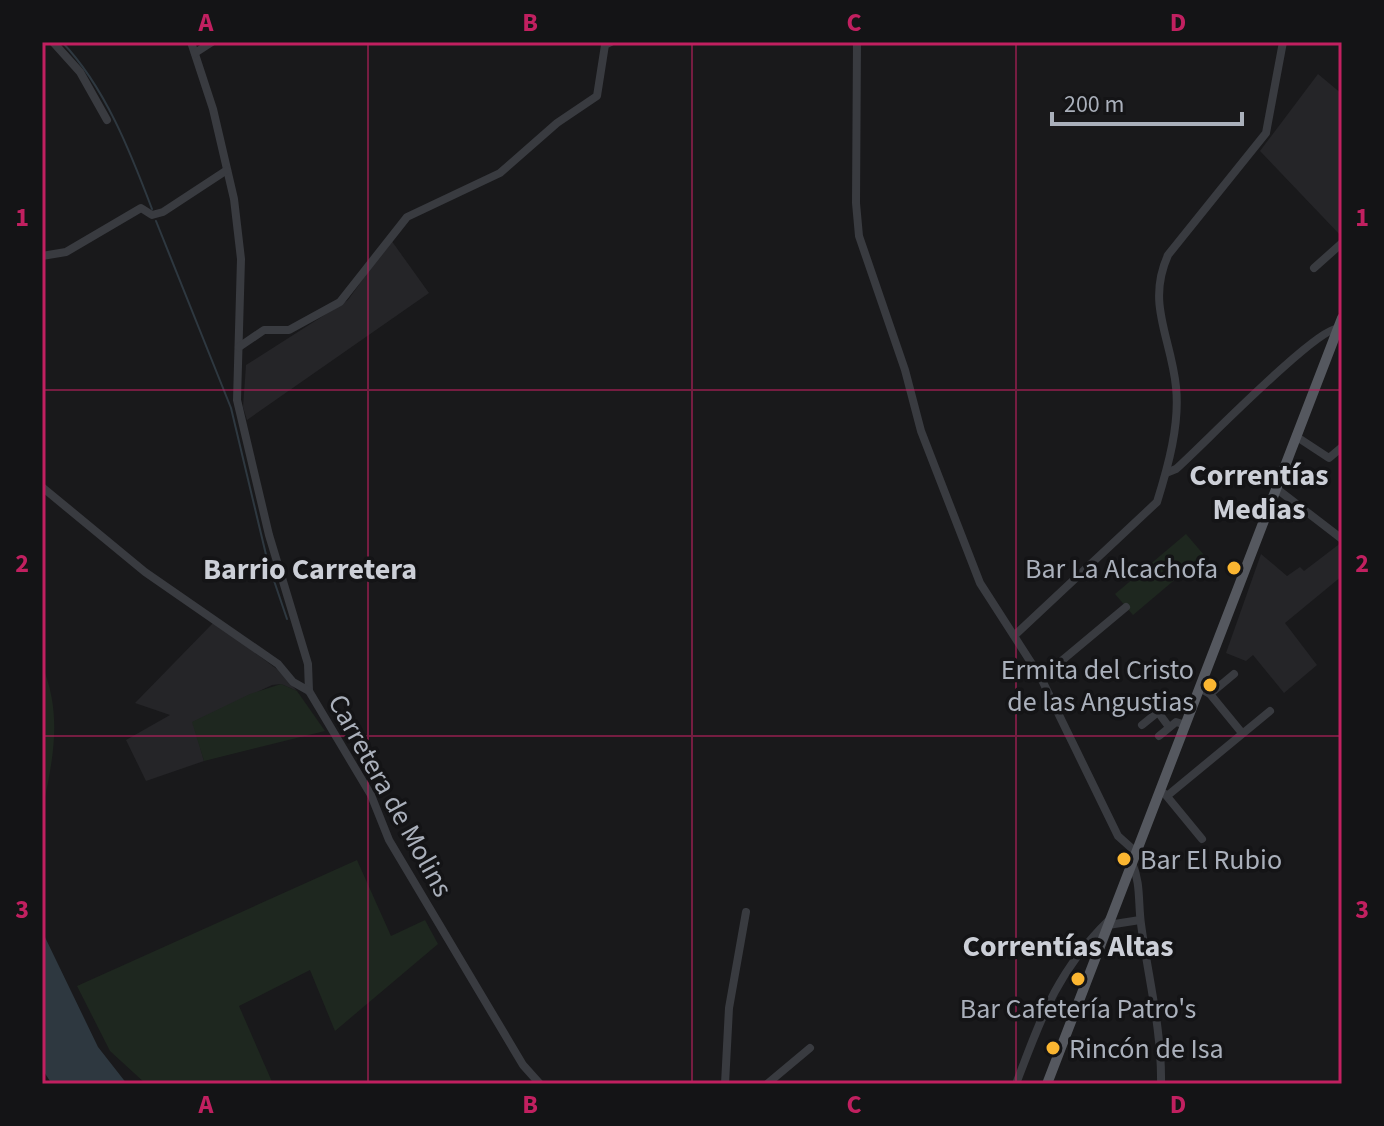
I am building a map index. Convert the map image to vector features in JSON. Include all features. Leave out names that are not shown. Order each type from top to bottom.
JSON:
[{"type":"main road","points":[[1047,1084],[1135,858],[1164,793],[1186,725],[1205,691],[1340,323]]},
{"type":"street","points":[[53,42],[80,72],[107,120]]},
{"type":"street","name":"Carretera de Molins","points":[[191,42],[213,109],[227,170],[241,259],[237,400],[269,535],[308,664],[309,691],[371,795],[389,840],[437,923],[523,1065],[540,1084]]},
{"type":"street","points":[[195,53],[212,42]]},
{"type":"street","points":[[239,347],[264,330],[289,330],[340,302],[407,217],[500,173],[557,123],[597,96],[605,45],[611,42]]},
{"type":"street","points":[[857,42],[856,203],[859,236],[946,499],[987,598],[1016,634],[1041,678],[1118,836],[1135,858],[1140,920],[1160,1040],[1161,1084]]},
{"type":"street","points":[[1016,634],[1157,502],[1166,473],[1176,390],[1159,309],[1157,279],[1168,255],[1266,133],[1283,42]]},
{"type":"street","points":[[42,256],[66,252],[141,208],[152,215],[163,212],[227,170]]},
{"type":"street","points":[[1314,268],[1342,243]]},
{"type":"street","points":[[1166,473],[1176,469],[1224,426],[1312,340],[1340,323]]},
{"type":"street","points":[[1297,437],[1329,458],[1342,447]]},
{"type":"street","points":[[42,487],[145,572],[278,664],[293,682],[309,691]]},
{"type":"street","points":[[1277,489],[1342,539]]},
{"type":"street","points":[[1041,678],[1126,607]]},
{"type":"street","points":[[1234,674],[1205,691],[1242,733]]},
{"type":"street","points":[[1202,839],[1164,793],[1270,711]]},
{"type":"street","points":[[1142,725],[1158,712],[1169,727]]},
{"type":"street","points":[[1159,736],[1176,722],[1186,725]]},
{"type":"street","points":[[725,1084],[729,1008],[746,912]]},
{"type":"street","points":[[1016,1084],[1037,1024],[1059,980],[1084,945],[1109,923],[1140,920]]},
{"type":"street","points":[[767,1084],[810,1048]]},
{"type":"shaded area","points":[[1318,74],[1342,94],[1342,237],[1260,151]]},
{"type":"shaded area","points":[[391,240],[429,293],[247,420],[243,407],[246,365],[348,300]]},
{"type":"shaded area","points":[[1186,534],[1204,555],[1133,615],[1115,594]]},
{"type":"shaded area","points":[[1342,542],[1342,576],[1285,623],[1317,665],[1284,693],[1253,655],[1246,661],[1226,653],[1261,554],[1287,576],[1300,567],[1304,571]]},
{"type":"shaded area","points":[[214,622],[278,670],[297,691],[281,684],[272,685],[193,722],[204,761],[146,781],[126,740],[170,715],[135,703]]},
{"type":"shaded area","points":[[42,665],[52,702],[54,738],[42,812]]},
{"type":"shaded area","points":[[281,684],[297,691],[325,731],[204,761],[192,722],[250,694]]},
{"type":"shaded area","points":[[357,860],[391,936],[425,920],[438,944],[335,1031],[310,970],[239,1006],[273,1084],[146,1084],[110,1051],[77,986]]},
{"type":"shaded area","points":[[42,931],[98,1047],[127,1084],[52,1084],[42,1069]]},
{"type":"waterway","points":[[62,42],[104,99],[152,209]]},
{"type":"waterway","points":[[156,221],[231,408],[268,563],[287,619]]},
{"type":"place","name":"Bar La Alcachofa","points":[[1234,568]]},
{"type":"place","name":"Ermita del Cristo de las Angustias","points":[[1210,685]]},
{"type":"place","name":"Bar El Rubio","points":[[1124,859]]},
{"type":"place","name":"Bar Cafetería Patro's","points":[[1078,979]]},
{"type":"place","name":"Rincón de Isa","points":[[1053,1048]]},
{"type":"district","name":"Correntías Medias","points":[[1259,492]]},
{"type":"district","name":"Barrio Carretera","points":[[310,569]]},
{"type":"district","name":"Correntías Altas","points":[[1068,946]]}]
